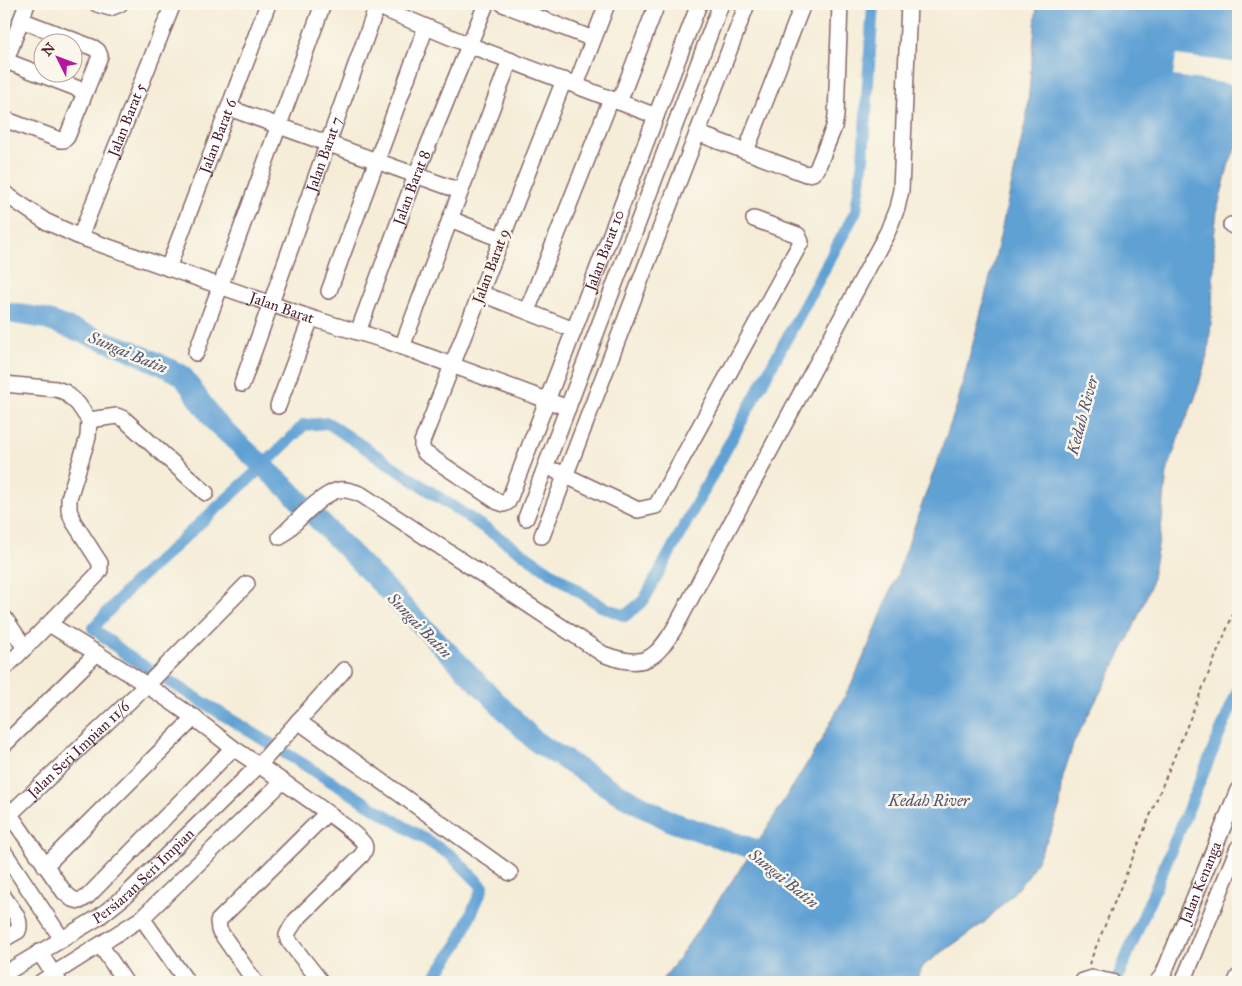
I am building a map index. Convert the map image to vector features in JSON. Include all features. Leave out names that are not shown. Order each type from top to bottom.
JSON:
[{"type":"street","points":[[26,4],[6,58],[84,91]]},
{"type":"street","points":[[97,4],[110,8],[120,4]]},
{"type":"street","name":"Jalan Barat 5","points":[[80,237],[173,4]]},
{"type":"street","name":"Jalan Barat 6","points":[[168,268],[268,4]]},
{"type":"street","points":[[196,353],[323,4]]},
{"type":"street","name":"Jalan Barat 8","points":[[358,332],[416,176],[486,4]]},
{"type":"street","points":[[503,4],[593,39]]},
{"type":"street","name":"Jalan Barat 9","points":[[510,497],[508,502],[504,504],[498,502],[425,453],[422,448],[422,442],[502,239],[570,82],[593,39],[607,4]]},
{"type":"street","points":[[526,312],[657,4]]},
{"type":"street","name":"Jalan Barat 10","points":[[510,497],[699,4]]},
{"type":"street","points":[[526,518],[721,4]]},
{"type":"street","points":[[542,536],[746,4]]},
{"type":"street","points":[[746,151],[803,4]]},
{"type":"street","points":[[697,133],[806,174],[813,173],[817,169],[836,116],[840,4]]},
{"type":"street","points":[[280,538],[315,505],[337,490],[362,494],[603,654],[626,661],[639,661],[652,657],[668,639],[677,624],[888,231],[894,216],[901,190],[909,4]]},
{"type":"street","points":[[374,5],[469,45],[656,116]]},
{"type":"street","name":"Jalan Barat 7","points":[[242,384],[328,144],[374,5]]},
{"type":"street","points":[[4,118],[64,140],[67,137],[84,91],[100,56],[94,48],[21,20]]},
{"type":"street","points":[[329,291],[426,27]]},
{"type":"street","points":[[402,347],[510,60]]},
{"type":"street","points":[[229,108],[460,191]]},
{"type":"street","name":"Jalan Barat","points":[[4,193],[45,221],[80,237],[311,318],[402,347],[568,408]]},
{"type":"street","points":[[450,219],[502,239]]},
{"type":"street","points":[[546,467],[638,510],[656,506],[801,242],[798,235],[754,219]]},
{"type":"street","points":[[480,293],[574,330]]},
{"type":"street","points":[[278,406],[311,318]]},
{"type":"street","points":[[4,384],[56,389],[64,392],[78,404],[89,420],[88,437],[69,498],[69,510],[73,521],[100,563],[100,570],[96,576],[4,669]]},
{"type":"street","points":[[89,420],[117,416],[124,419],[206,493]]},
{"type":"street","name":"Jalan Seri Impian 11/6","points":[[7,810],[150,682],[246,584]]},
{"type":"street","points":[[4,617],[25,648]]},
{"type":"street","points":[[49,624],[150,682],[233,748],[262,761],[282,782],[361,838],[365,845],[362,855],[296,920],[287,935],[288,940],[321,982]]},
{"type":"street","points":[[4,745],[97,653]]},
{"type":"street","name":"Persiaran Seri Impian","points":[[4,974],[99,917],[124,898],[262,761],[344,670]]},
{"type":"street","points":[[45,866],[195,717]]},
{"type":"street","points":[[298,721],[510,873]]},
{"type":"street","points":[[7,810],[64,892],[72,899],[80,900],[88,896],[233,748]]},
{"type":"street","points":[[39,952],[51,980],[142,918],[282,782]]},
{"type":"street","name":"Jalan Kenanga","points":[[1160,979],[1238,790]]},
{"type":"street","points":[[255,982],[219,930],[218,921],[327,813]]},
{"type":"street","points":[[1160,979],[1181,982],[1238,848]]},
{"type":"street","points":[[4,852],[62,939]]},
{"type":"street","points":[[4,897],[20,924],[18,931],[4,940]]},
{"type":"street","points":[[142,918],[187,982]]},
{"type":"street","points":[[101,946],[125,982]]},
{"type":"street","points":[[1236,982],[1238,977]]},
{"type":"street","points":[[1083,981],[1092,978],[1108,981]]},
{"type":"path","points":[[1083,981],[1238,602]]},
{"type":"water","name":"Kedah River","points":[[1037,4],[1238,4],[1238,144],[1229,163],[1217,211],[1208,353],[1195,398],[1167,472],[1161,530],[1150,588],[1128,640],[1074,742],[1063,776],[1060,806],[1051,831],[1028,876],[985,922],[924,965],[914,982],[660,982],[674,965],[754,849],[819,744],[854,679],[900,567],[957,405],[996,254],[1027,115]]},
{"type":"pier","points":[[1176,55],[1238,63],[1238,85],[1173,76]]},
{"type":"waterway","points":[[431,982],[458,944],[483,887],[452,856],[128,656],[93,628],[131,586],[263,466],[304,425],[328,423],[601,606],[625,616],[644,600],[856,211],[863,160],[873,4]]},
{"type":"waterway","name":"Sungai Batin","points":[[4,312],[42,318],[130,350],[182,375],[215,422],[288,489],[535,741],[616,792],[672,822],[754,849],[774,867]]},
{"type":"waterway","points":[[1116,982],[1238,690]]}]
